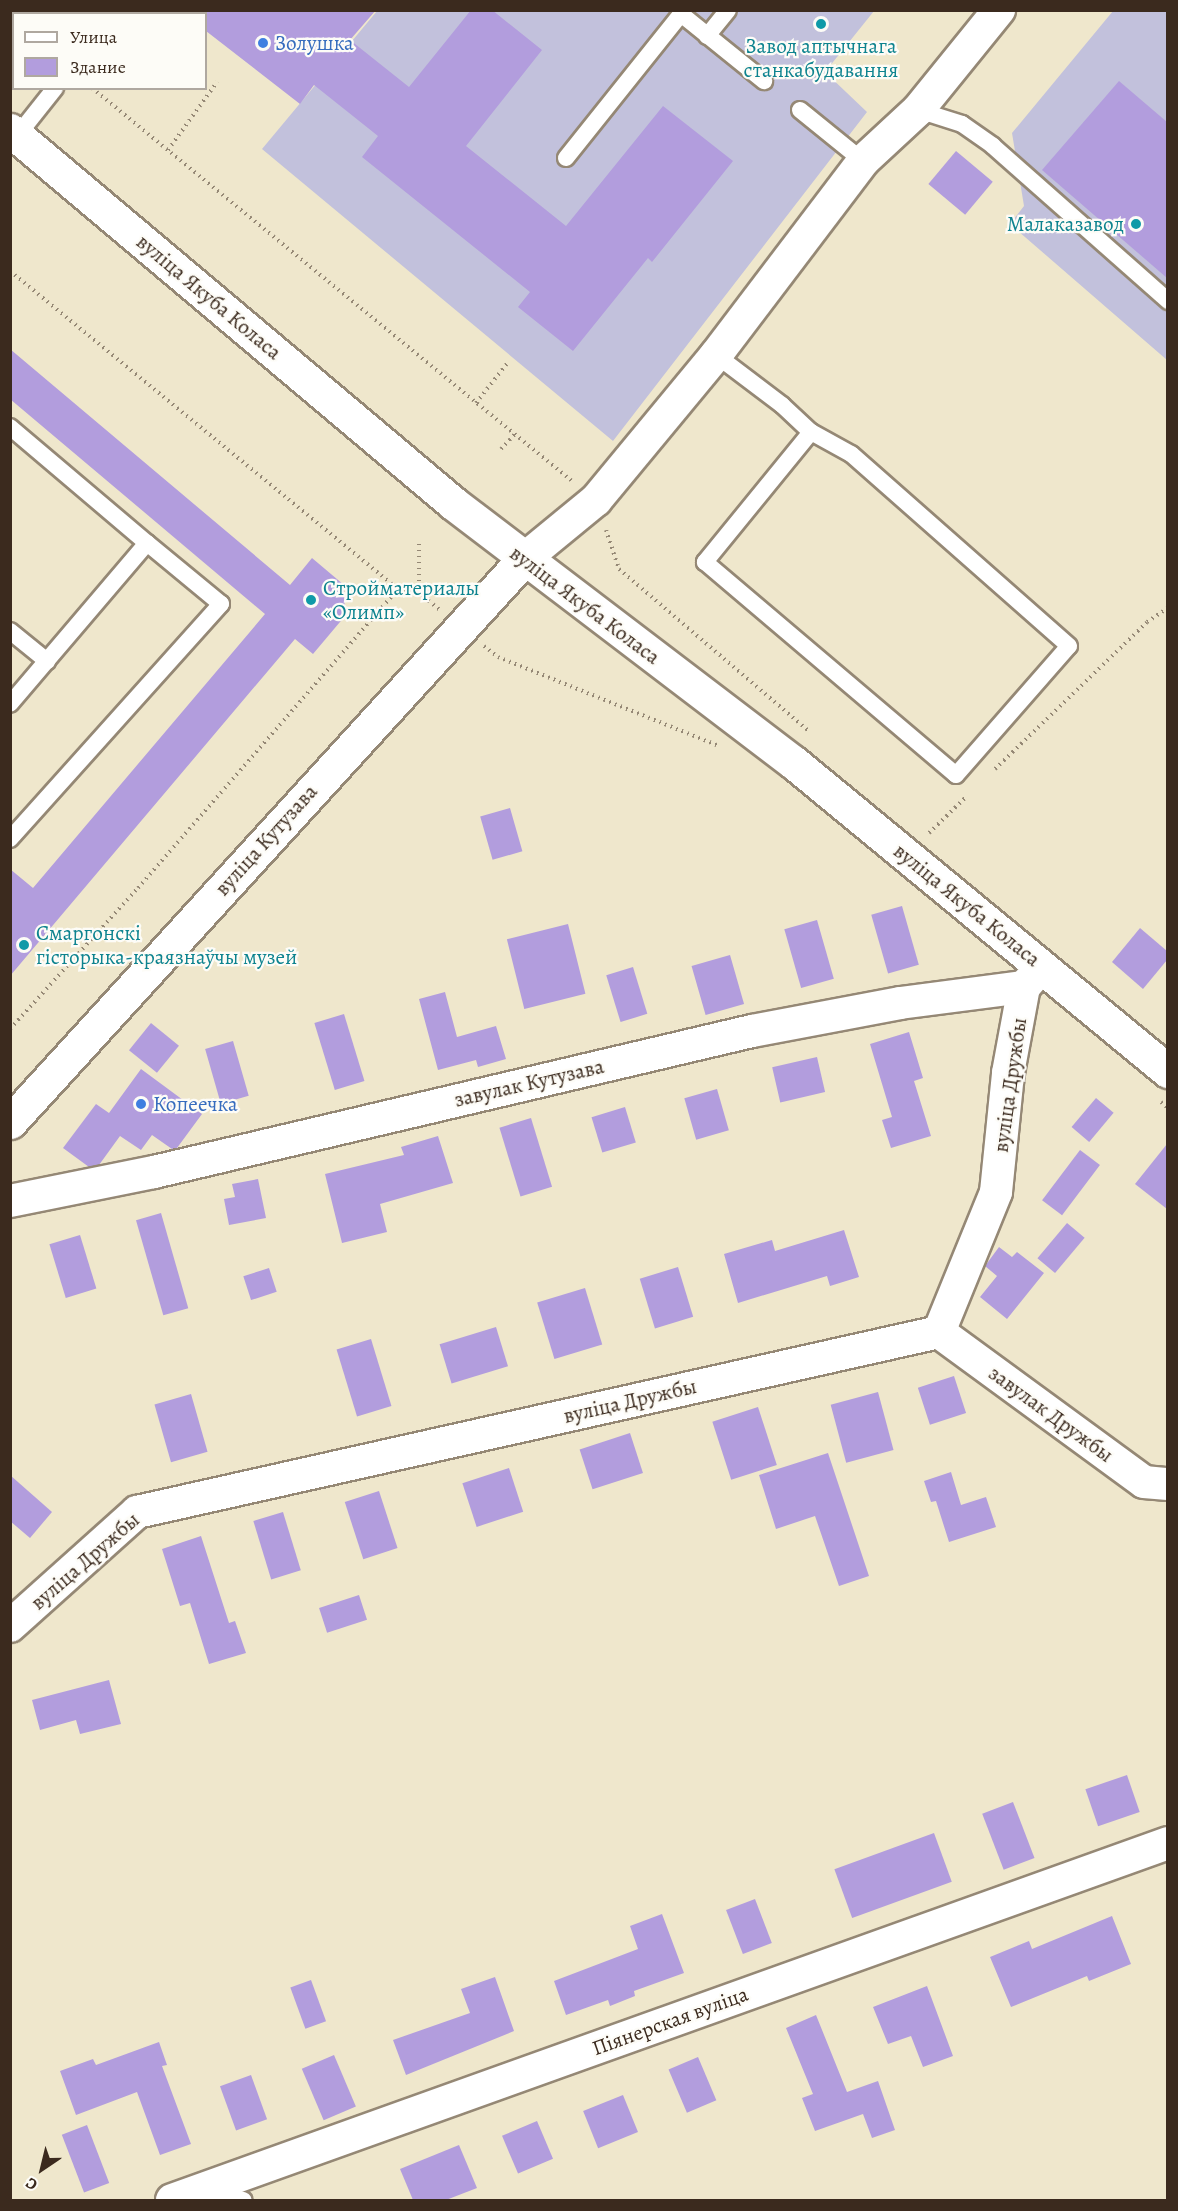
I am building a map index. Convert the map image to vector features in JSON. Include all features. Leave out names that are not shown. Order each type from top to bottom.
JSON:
[{"type":"main road","name":"вуліца Якуба Коласа","points":[[14,133],[524,560],[793,762],[1033,977],[1163,1086]]},
{"type":"main road","name":"вуліца Кутузава","points":[[10,1122],[460,626],[524,560]]},
{"type":"street","points":[[524,560],[596,500],[716,355],[863,161],[918,110],[999,10]]},
{"type":"street","name":"завулак Кутузава","points":[[10,1202],[154,1172],[752,1031],[1033,977]]},
{"type":"street","name":"вуліца Дружбы","points":[[10,1626],[137,1512],[939,1332],[996,1192],[1008,1073],[1033,977]]},
{"type":"street","name":"завулак Дружбы","points":[[939,1332],[1144,1482],[1167,1484]]},
{"type":"street","name":"Піянерская вуліца","points":[[172,2200],[1167,1842]]},
{"type":"lane","points":[[707,36],[728,10]]},
{"type":"lane","points":[[566,158],[679,12],[764,81]]},
{"type":"lane","points":[[14,133],[53,90]]},
{"type":"lane","points":[[800,110],[863,161]]},
{"type":"lane","points":[[918,110],[962,124],[993,146],[1167,301]]},
{"type":"lane","points":[[716,355],[811,432],[851,454],[1069,646],[956,775],[705,562],[811,432]]},
{"type":"lane","points":[[10,427],[221,604],[10,839]]},
{"type":"lane","points":[[10,704],[147,543]]},
{"type":"lane","points":[[10,631],[47,661]]},
{"type":"lane","points":[[204,2188],[244,2200]]},
{"type":"path","points":[[168,150],[218,82]]},
{"type":"path","points":[[95,90],[596,500],[619,569],[819,740]]},
{"type":"path","points":[[10,271],[398,589],[419,593],[498,657],[728,750]]},
{"type":"path","points":[[476,403],[509,361]]},
{"type":"path","points":[[501,449],[515,434]]},
{"type":"path","points":[[419,539],[419,593]]},
{"type":"path","points":[[10,1029],[138,888],[398,589]]},
{"type":"path","points":[[987,777],[1147,622],[1167,608]]},
{"type":"path","points":[[928,834],[970,793]]},
{"type":"path","points":[[919,826],[937,842]]},
{"type":"path","points":[[1163,1086],[1167,1108]]},
{"type":"shaded area","points":[[377,11],[874,11],[825,72],[867,112],[613,441],[262,149]]},
{"type":"shaded area","points":[[1113,11],[1167,11],[1167,360],[1010,224],[1024,206],[1012,133]]},
{"type":"building","points":[[206,10],[376,10],[350,40],[409,87],[471,10],[492,10],[542,50],[466,146],[566,226],[663,106],[733,161],[652,262],[648,258],[573,351],[518,307],[530,292],[362,157],[378,136],[314,85],[300,104],[207,32]]},
{"type":"building","name":"Малаказавод","points":[[1119,81],[1167,122],[1167,278],[1042,170]]},
{"type":"building","points":[[956,151],[993,182],[965,215],[928,184]]},
{"type":"building","points":[[10,349],[290,585],[312,558],[344,585],[345,616],[313,654],[295,639],[10,976],[10,869],[33,888],[265,614],[10,399]]},
{"type":"building","points":[[510,808],[522,851],[493,860],[480,817]]},
{"type":"building","points":[[902,906],[919,965],[888,973],[871,915]]},
{"type":"building","points":[[817,920],[834,979],[801,988],[784,929]]},
{"type":"building","points":[[568,924],[585,994],[524,1009],[507,939]]},
{"type":"building","points":[[1140,928],[1167,951],[1167,960],[1143,989],[1112,962]]},
{"type":"building","points":[[730,955],[744,1004],[706,1015],[692,966]]},
{"type":"building","points":[[633,967],[647,1014],[621,1022],[606,975]]},
{"type":"building","points":[[445,992],[457,1037],[496,1026],[506,1059],[478,1067],[476,1060],[438,1070],[419,999]]},
{"type":"building","points":[[344,1014],[364,1081],[335,1090],[314,1023]]},
{"type":"building","points":[[151,1023],[179,1046],[157,1073],[129,1050]]},
{"type":"building","points":[[909,1032],[923,1078],[914,1081],[931,1136],[891,1148],[882,1120],[892,1117],[870,1044]]},
{"type":"building","points":[[233,1041],[249,1096],[221,1104],[205,1049]]},
{"type":"building","points":[[817,1057],[825,1092],[780,1102],[772,1067]]},
{"type":"building","points":[[141,1069],[202,1114],[177,1148],[172,1149],[152,1135],[141,1150],[120,1136],[99,1165],[89,1167],[63,1148],[96,1104],[109,1113]]},
{"type":"building","points":[[717,1089],[729,1130],[696,1140],[684,1098]]},
{"type":"building","points":[[1096,1098],[1114,1113],[1089,1142],[1072,1127]]},
{"type":"building","points":[[625,1107],[636,1142],[602,1153],[592,1117]]},
{"type":"building","points":[[531,1118],[552,1187],[520,1197],[499,1128]]},
{"type":"building","points":[[438,1136],[453,1183],[380,1204],[387,1232],[342,1243],[325,1174],[404,1155],[401,1147]]},
{"type":"building","points":[[1167,1144],[1167,1209],[1135,1184]]},
{"type":"building","points":[[1080,1150],[1100,1165],[1062,1215],[1042,1200]]},
{"type":"building","points":[[258,1179],[266,1218],[229,1225],[224,1199],[235,1197],[232,1184]]},
{"type":"building","points":[[161,1213],[188,1308],[163,1315],[136,1220]]},
{"type":"building","points":[[1067,1223],[1085,1238],[1055,1273],[1037,1258]]},
{"type":"building","points":[[844,1230],[859,1277],[830,1286],[827,1276],[738,1303],[724,1254],[772,1240],[775,1251]]},
{"type":"building","points":[[80,1235],[96,1289],[66,1298],[49,1244]]},
{"type":"building","points":[[999,1247],[1012,1257],[1017,1252],[1044,1273],[1007,1319],[980,1297],[997,1276],[985,1266]]},
{"type":"building","points":[[678,1267],[693,1317],[655,1328],[640,1279]]},
{"type":"building","points":[[269,1268],[277,1292],[251,1300],[243,1276]]},
{"type":"building","points":[[585,1288],[602,1344],[554,1359],[537,1303]]},
{"type":"building","points":[[496,1327],[508,1366],[452,1383],[440,1344]]},
{"type":"building","points":[[371,1339],[391,1406],[357,1416],[337,1350]]},
{"type":"building","points":[[954,1376],[966,1413],[930,1425],[918,1388]]},
{"type":"building","points":[[878,1392],[894,1450],[846,1463],[831,1405]]},
{"type":"building","points":[[191,1394],[208,1452],[171,1462],[154,1404]]},
{"type":"building","points":[[758,1407],[777,1465],[731,1480],[712,1422]]},
{"type":"building","points":[[630,1433],[643,1473],[593,1489],[580,1449]]},
{"type":"building","points":[[828,1453],[869,1576],[839,1586],[815,1516],[776,1529],[759,1475]]},
{"type":"building","points":[[509,1468],[523,1512],[477,1527],[462,1483]]},
{"type":"building","points":[[951,1472],[961,1505],[986,1497],[996,1527],[949,1542],[936,1501],[931,1502],[924,1481]]},
{"type":"building","points":[[10,1475],[52,1512],[30,1538],[10,1521]]},
{"type":"building","points":[[379,1491],[398,1548],[363,1559],[345,1502]]},
{"type":"building","points":[[283,1512],[301,1570],[271,1579],[253,1521]]},
{"type":"building","points":[[201,1536],[229,1623],[235,1621],[246,1653],[209,1664],[190,1603],[180,1606],[162,1549]]},
{"type":"building","points":[[359,1595],[367,1620],[327,1633],[319,1608]]},
{"type":"building","points":[[109,1680],[121,1724],[80,1734],[76,1720],[40,1730],[32,1700]]},
{"type":"building","points":[[1127,1775],[1140,1812],[1098,1826],[1085,1789]]},
{"type":"building","points":[[1013,1802],[1035,1858],[1004,1870],[982,1814]]},
{"type":"building","points":[[934,1833],[952,1882],[852,1918],[834,1869]]},
{"type":"building","points":[[755,1899],[772,1943],[743,1954],[726,1910]]},
{"type":"building","points":[[662,1914],[684,1973],[634,1991],[635,1996],[610,2006],[608,2000],[566,2015],[554,1981],[638,1949],[630,1926]]},
{"type":"building","points":[[1112,1916],[1131,1964],[1089,1981],[1087,1976],[1011,2007],[990,1957],[1029,1941],[1032,1949]]},
{"type":"building","points":[[495,1977],[514,2031],[406,2075],[393,2040],[470,2013],[461,1989]]},
{"type":"building","points":[[311,1980],[326,2021],[305,2029],[290,1988]]},
{"type":"building","points":[[927,1986],[953,2056],[923,2067],[911,2036],[888,2044],[873,2007]]},
{"type":"building","points":[[816,2015],[847,2092],[878,2081],[895,2130],[872,2138],[863,2114],[815,2131],[802,2098],[813,2094],[786,2028]]},
{"type":"building","points":[[159,2042],[167,2065],[162,2066],[191,2144],[160,2155],[137,2092],[76,2115],[60,2071],[93,2059],[96,2065]]},
{"type":"building","points":[[334,2055],[356,2107],[324,2120],[302,2069]]},
{"type":"building","points":[[698,2057],[716,2100],[687,2113],[669,2070]]},
{"type":"building","points":[[251,2075],[267,2119],[236,2130],[220,2086]]},
{"type":"building","points":[[623,2095],[638,2132],[598,2148],[583,2111]]},
{"type":"building","points":[[537,2121],[553,2159],[518,2174],[502,2136]]},
{"type":"building","points":[[87,2125],[109,2183],[84,2193],[62,2135]]},
{"type":"building","points":[[459,2145],[477,2188],[446,2200],[413,2200],[400,2169]]},
{"type":"place","name":"Завод аптычнага станкабудавання","points":[[821,24]]},
{"type":"place","name":"Золушка","points":[[263,43]]},
{"type":"place","name":"Малаказавод","points":[[1136,224]]},
{"type":"place","name":"Стройматериалы «Олимп»","points":[[311,600]]},
{"type":"place","name":"Смаргонскі гісторыка-краязнаўчы музей","points":[[24,945]]},
{"type":"place","name":"Копеечка","points":[[141,1104]]}]
